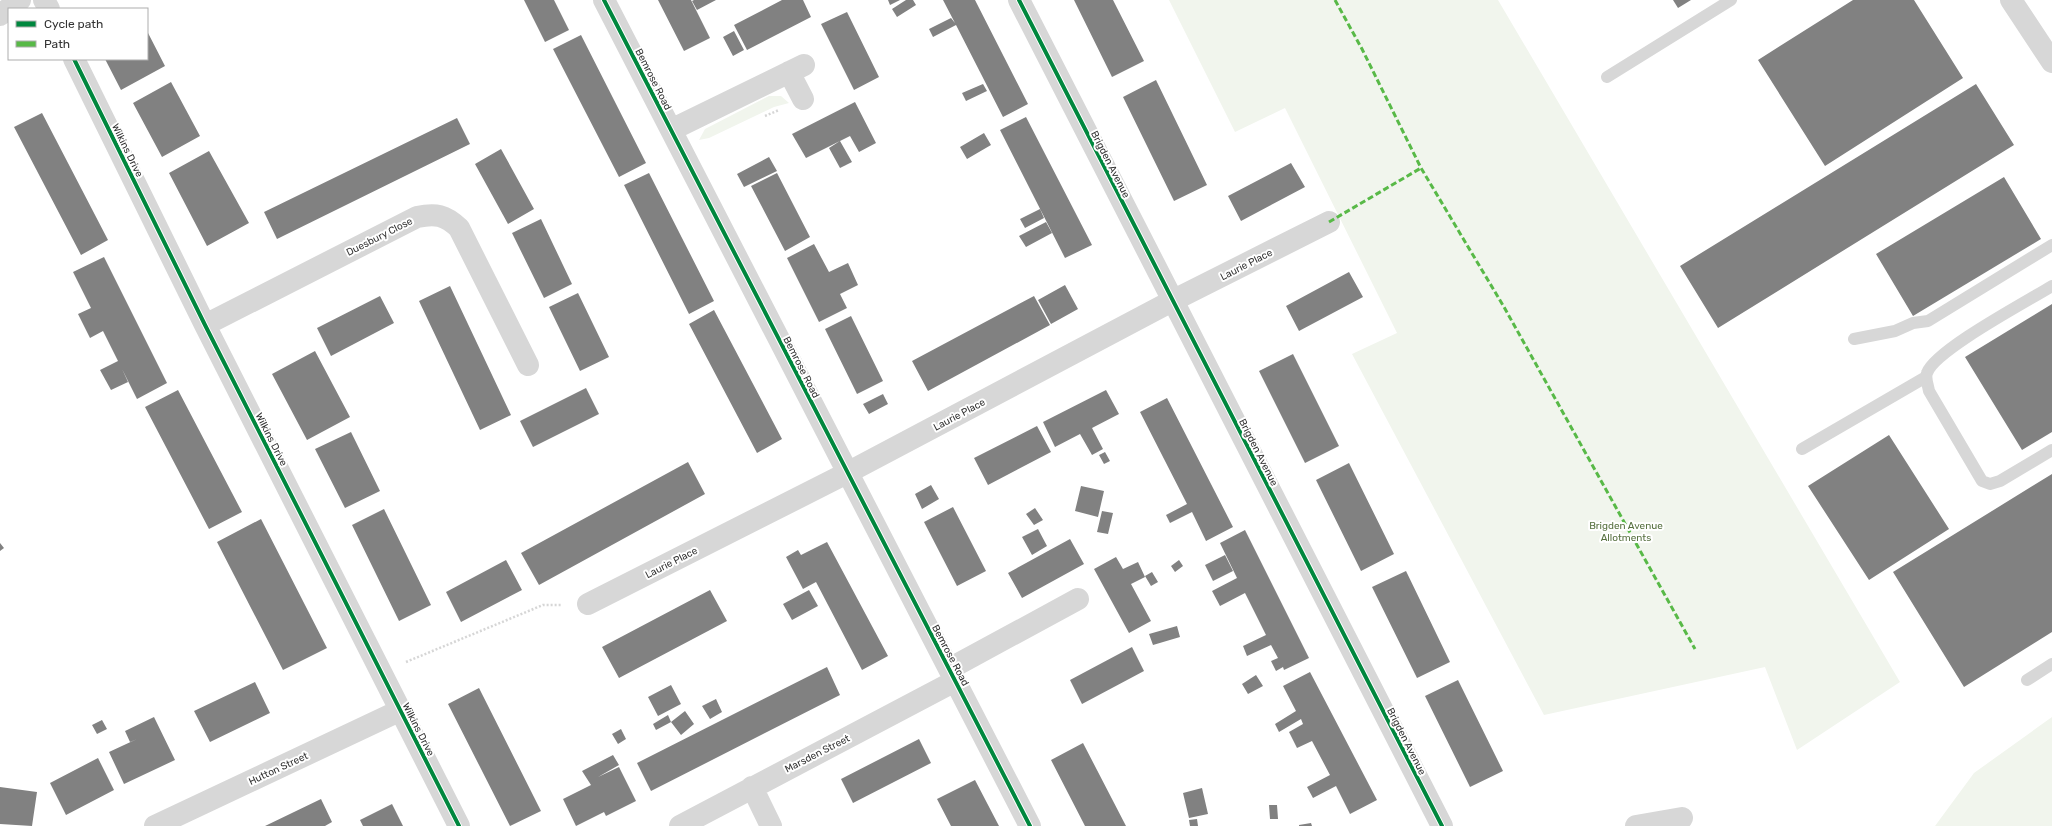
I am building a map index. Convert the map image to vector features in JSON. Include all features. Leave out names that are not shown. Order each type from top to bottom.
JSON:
[{"type":"street","points":[[9,8],[20,0]]},
{"type":"street","name":"Bemrose Road","points":[[604,0],[1030,826]]},
{"type":"street","name":"Brigden Avenue","points":[[1019,0],[1442,826]]},
{"type":"street","points":[[2011,0],[2052,62]]},
{"type":"street","name":"Wilkins Drive","points":[[74,60],[205,325],[459,826]]},
{"type":"street","points":[[671,130],[796,68],[803,99]]},
{"type":"street","name":"Duesbury Close","points":[[205,325],[417,217],[431,214],[450,218],[459,228],[528,365]]},
{"type":"street","name":"Laurie Place","points":[[588,604],[847,473],[1172,301],[1329,222]]},
{"type":"street","name":"Bemrose Road","points":[[952,675],[1078,599]]},
{"type":"street","name":"Marsden Street","points":[[680,826],[952,675]]},
{"type":"street","name":"Hutton Street","points":[[155,826],[401,710]]},
{"type":"street","points":[[752,787],[771,826]]},
{"type":"street","points":[[1636,826],[1682,818]]},
{"type":"lane","points":[[1607,77],[1730,0]]},
{"type":"lane","points":[[1854,339],[1895,331],[1913,323],[1928,321],[2052,245]]},
{"type":"lane","points":[[1802,449],[1926,377],[1933,363],[1950,348],[2052,286]]},
{"type":"lane","points":[[1926,377],[1928,391],[1982,480],[1990,484],[2000,481],[2052,450]]},
{"type":"lane","points":[[2027,680],[2052,664]]},
{"type":"path","points":[[760,119],[794,105],[803,99]]},
{"type":"path","points":[[382,672],[543,605],[588,604]]},
{"type":"green space","name":"Brigden Avenue Allotments","points":[[1169,0],[1498,0],[1900,682],[1797,750],[1765,667],[1544,715],[1352,354],[1397,333],[1285,108],[1235,132]]},
{"type":"green space","points":[[769,96],[781,96],[789,103],[774,107],[709,138],[699,140],[705,129]]},
{"type":"green space","points":[[2052,717],[2052,826],[1935,826],[1974,773]]},
{"type":"building","points":[[524,0],[554,0],[569,30],[545,42]]},
{"type":"building","points":[[658,0],[691,0],[710,38],[684,51]]},
{"type":"building","points":[[716,0],[697,10],[692,1]]},
{"type":"building","points":[[782,0],[803,0],[811,17],[747,50],[734,25]]},
{"type":"building","points":[[888,0],[900,0],[890,5]]},
{"type":"building","points":[[906,0],[913,0],[916,5],[897,17],[892,9]]},
{"type":"building","points":[[943,0],[975,0],[1028,104],[1003,117],[956,25],[933,37],[929,29],[951,18],[955,23]]},
{"type":"building","points":[[1074,0],[1113,0],[1144,61],[1112,77]]},
{"type":"building","points":[[1673,0],[1691,0],[1678,8]]},
{"type":"building","points":[[1853,0],[1914,0],[1963,78],[1825,166],[1758,60]]},
{"type":"building","points":[[847,12],[879,77],[854,90],[821,24]]},
{"type":"building","points":[[734,31],[744,50],[733,56],[723,37]]},
{"type":"building","points":[[148,33],[165,66],[121,90],[106,60],[148,60]]},
{"type":"building","points":[[581,35],[646,163],[619,177],[553,49]]},
{"type":"building","points":[[1156,80],[1207,185],[1174,201],[1123,97]]},
{"type":"building","points":[[171,82],[200,136],[162,157],[133,103]]},
{"type":"building","points":[[983,84],[987,91],[966,101],[962,93]]},
{"type":"building","points":[[1976,84],[2014,145],[1718,328],[1680,266]]},
{"type":"building","points":[[855,102],[876,143],[859,152],[850,136],[806,158],[792,134]]},
{"type":"building","points":[[42,113],[108,240],[81,255],[14,127]]},
{"type":"building","points":[[1026,117],[1092,245],[1065,258],[1000,130]]},
{"type":"building","points":[[457,118],[470,144],[277,239],[264,212]]},
{"type":"building","points":[[984,133],[991,145],[967,159],[960,147]]},
{"type":"building","points":[[840,141],[852,162],[840,168],[829,148]]},
{"type":"building","points":[[501,149],[534,209],[508,224],[475,164]]},
{"type":"building","points":[[209,151],[249,223],[207,246],[169,173]]},
{"type":"building","points":[[769,157],[777,171],[744,187],[737,174]]},
{"type":"building","points":[[1291,163],[1305,187],[1241,221],[1228,196]]},
{"type":"building","points":[[649,173],[714,301],[689,314],[624,185]]},
{"type":"building","points":[[777,173],[810,237],[785,251],[751,186]]},
{"type":"building","points":[[2004,177],[2041,239],[1913,316],[1876,254]]},
{"type":"building","points":[[1040,209],[1044,218],[1025,228],[1020,219]]},
{"type":"building","points":[[541,219],[572,284],[544,298],[512,233]]},
{"type":"building","points":[[1046,222],[1052,233],[1026,247],[1019,236]]},
{"type":"building","points":[[814,244],[829,272],[848,263],[858,285],[840,294],[847,308],[819,322],[787,258]]},
{"type":"building","points":[[104,257],[167,383],[137,399],[122,369],[128,382],[111,390],[100,370],[118,361],[103,331],[90,338],[78,314],[91,308],[73,272]]},
{"type":"building","points":[[1349,272],[1363,297],[1299,331],[1286,306]]},
{"type":"building","points":[[1065,285],[1078,309],[1051,324],[1038,300]]},
{"type":"building","points":[[450,286],[511,415],[480,430],[419,301]]},
{"type":"building","points":[[578,293],[609,357],[580,371],[549,307]]},
{"type":"building","points":[[380,296],[394,323],[331,356],[317,328]]},
{"type":"building","points":[[1034,296],[1050,325],[928,391],[912,361]]},
{"type":"building","points":[[2052,304],[2052,432],[2022,450],[1965,357]]},
{"type":"building","points":[[714,310],[782,439],[757,453],[689,324]]},
{"type":"building","points":[[851,316],[883,381],[857,394],[825,329]]},
{"type":"building","points":[[315,351],[350,417],[307,440],[272,374]]},
{"type":"building","points":[[1293,354],[1339,446],[1305,463],[1259,371]]},
{"type":"building","points":[[586,388],[599,414],[533,447],[520,421]]},
{"type":"building","points":[[178,390],[242,512],[209,529],[145,407]]},
{"type":"building","points":[[1106,390],[1119,414],[1092,428],[1103,449],[1092,455],[1080,434],[1055,447],[1043,422]]},
{"type":"building","points":[[883,394],[888,404],[869,414],[863,404]]},
{"type":"building","points":[[1167,398],[1233,527],[1206,541],[1192,512],[1170,523],[1166,515],[1187,504],[1140,412]]},
{"type":"building","points":[[1037,426],[1051,452],[988,485],[974,458]]},
{"type":"building","points":[[351,432],[380,491],[345,508],[315,449]]},
{"type":"building","points":[[1889,435],[1949,529],[1869,580],[1808,486]]},
{"type":"building","points":[[1105,452],[1110,461],[1104,464],[1099,455]]},
{"type":"building","points":[[688,462],[705,494],[539,585],[521,553]]},
{"type":"building","points":[[1349,463],[1394,554],[1361,571],[1316,480]]},
{"type":"building","points":[[2052,474],[2052,632],[1964,687],[1893,572]]},
{"type":"building","points":[[931,485],[939,499],[922,509],[915,494]]},
{"type":"building","points":[[1081,486],[1104,491],[1098,517],[1075,511]]},
{"type":"building","points":[[953,507],[986,571],[957,586],[924,522]]},
{"type":"building","points":[[1035,508],[1043,520],[1034,525],[1026,514]]},
{"type":"building","points":[[384,509],[431,605],[399,621],[352,525]]},
{"type":"building","points":[[1102,511],[1113,513],[1108,534],[1097,532]]},
{"type":"building","points":[[261,519],[327,648],[283,670],[217,542]]},
{"type":"building","points":[[1038,529],[1047,546],[1032,555],[1022,537]]},
{"type":"building","points":[[1245,530],[1309,658],[1284,670],[1283,667],[1276,671],[1271,661],[1278,658],[1271,645],[1247,656],[1243,646],[1266,635],[1245,593],[1220,606],[1212,591],[1237,578],[1220,543]]},
{"type":"building","points":[[1070,539],[1084,564],[1022,598],[1008,573]]},
{"type":"building","points":[[827,542],[888,656],[862,670],[816,582],[803,589],[786,557],[798,550],[801,555]]},
{"type":"building","points":[[0,543],[4,548],[0,551]]},
{"type":"building","points":[[1225,555],[1233,571],[1213,581],[1205,565]]},
{"type":"building","points":[[1116,557],[1123,569],[1138,562],[1145,577],[1131,584],[1151,621],[1129,633],[1094,569]]},
{"type":"building","points":[[506,560],[522,590],[461,622],[446,592]]},
{"type":"building","points":[[1179,560],[1183,566],[1175,572],[1171,566]]},
{"type":"building","points":[[1406,571],[1450,662],[1417,678],[1372,587]]},
{"type":"building","points":[[1152,572],[1158,582],[1151,586],[1145,576]]},
{"type":"building","points":[[710,590],[727,621],[619,678],[602,647]]},
{"type":"building","points":[[809,590],[818,606],[792,620],[783,604]]},
{"type":"building","points":[[1177,626],[1180,637],[1153,645],[1149,634]]},
{"type":"building","points":[[1132,647],[1144,671],[1082,704],[1070,680]]},
{"type":"building","points":[[827,667],[840,695],[651,791],[637,763]]},
{"type":"building","points":[[1310,672],[1377,800],[1350,814],[1336,786],[1313,798],[1307,787],[1330,775],[1312,741],[1297,748],[1289,732],[1303,724],[1301,719],[1279,732],[1275,724],[1296,711],[1283,686]]},
{"type":"building","points":[[1256,675],[1263,686],[1248,694],[1242,684]]},
{"type":"building","points":[[1458,680],[1503,771],[1470,787],[1425,696]]},
{"type":"building","points":[[255,682],[270,713],[210,742],[194,711]]},
{"type":"building","points":[[671,685],[681,704],[658,716],[648,697]]},
{"type":"building","points":[[479,688],[541,811],[510,826],[448,704]]},
{"type":"building","points":[[716,699],[722,712],[710,719],[702,706]]},
{"type":"building","points":[[685,711],[694,724],[681,735],[671,722]]},
{"type":"building","points":[[668,715],[671,722],[656,730],[653,724]]},
{"type":"building","points":[[154,717],[175,760],[124,784],[109,752],[137,739],[130,742],[125,731]]},
{"type":"building","points":[[102,720],[107,729],[97,734],[92,725]]},
{"type":"building","points":[[621,729],[626,739],[618,744],[612,734]]},
{"type":"building","points":[[919,739],[931,763],[853,803],[841,779]]},
{"type":"building","points":[[1083,743],[1126,826],[1085,826],[1051,760]]},
{"type":"building","points":[[613,755],[619,765],[598,777],[619,767],[636,801],[606,816],[604,812],[576,826],[563,799],[591,785],[582,771]]},
{"type":"building","points":[[98,758],[114,790],[66,815],[50,783]]},
{"type":"building","points":[[975,780],[999,826],[951,826],[937,799]]},
{"type":"building","points":[[0,787],[37,792],[32,826],[0,824]]},
{"type":"building","points":[[1202,788],[1208,814],[1189,818],[1183,793]]},
{"type":"building","points":[[321,799],[332,822],[325,826],[265,826]]},
{"type":"building","points":[[392,804],[403,826],[363,826],[360,820]]},
{"type":"building","points":[[1269,805],[1277,805],[1278,819],[1270,819]]},
{"type":"building","points":[[1197,819],[1198,826],[1190,826],[1189,820]]},
{"type":"building","points":[[1311,823],[1312,826],[1299,826],[1299,825]]},
{"type":"marked path","points":[[1335,0],[1362,49],[1421,168],[1504,307],[1695,649]]},
{"type":"marked path","points":[[1329,222],[1421,168]]},
{"type":"cycle path","points":[[604,0],[1030,826]]},
{"type":"cycle path","points":[[1019,0],[1442,826]]},
{"type":"cycle path","points":[[74,60],[205,325],[459,826]]}]
